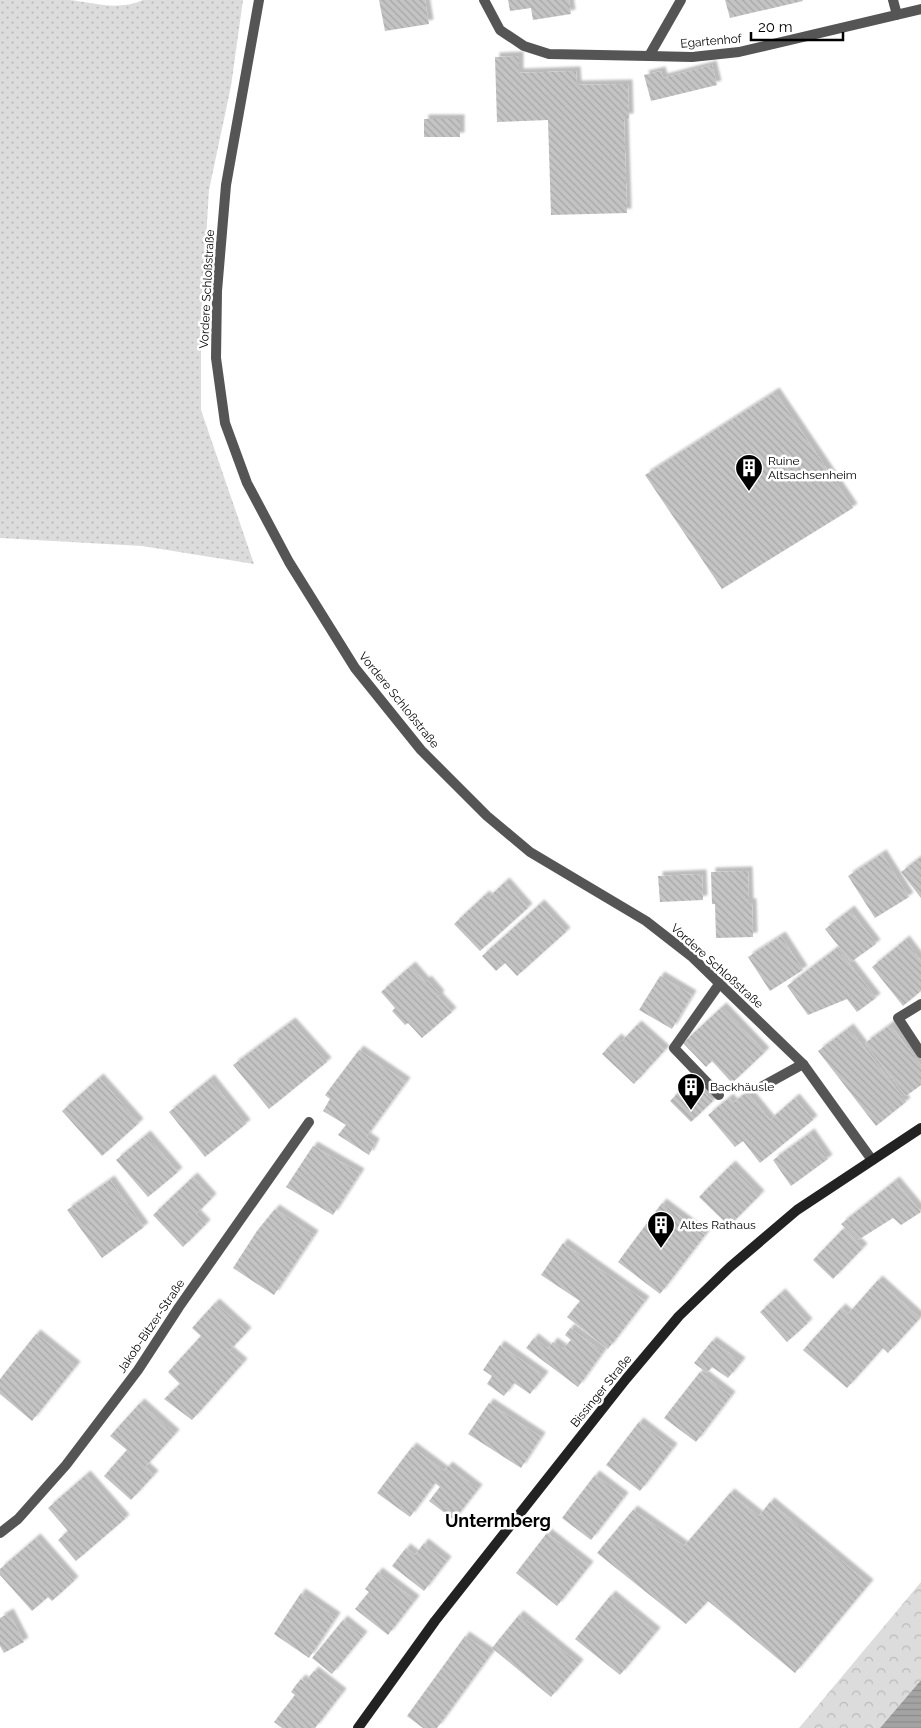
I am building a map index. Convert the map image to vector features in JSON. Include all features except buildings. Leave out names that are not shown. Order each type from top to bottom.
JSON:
[{"type":"main road","name":"Bissinger Straße","points":[[358,1728],[441,1613],[626,1379],[679,1316],[730,1267],[797,1210],[921,1128]]},
{"type":"street","name":"Vordere Schloßstraße","points":[[259,0],[226,185],[217,291],[216,358],[225,423],[247,483],[289,562],[355,668],[421,750],[487,816],[530,852],[646,921],[691,956],[803,1064],[872,1160]]},
{"type":"street","name":"Egartenhof","points":[[649,56],[681,0]]},
{"type":"street","points":[[893,0],[897,15]]},
{"type":"street","name":"Egartenhof","points":[[485,3],[500,30],[524,46],[549,54],[692,57],[739,52],[921,9]]},
{"type":"street","points":[[719,1095],[674,1048],[720,983]]},
{"type":"street","points":[[921,1004],[898,1018],[921,1053]]},
{"type":"street","points":[[763,1086],[803,1064]]},
{"type":"street","name":"Jakob-Bitzer-Straße","points":[[0,1533],[18,1519],[66,1465],[120,1394],[309,1122]]},
{"type":"green space","points":[[0,0],[70,0],[116,6],[143,0],[243,0],[231,86],[209,190],[201,319],[201,410],[254,564],[142,546],[0,538]]},
{"type":"green space","points":[[921,1582],[921,1680],[880,1728],[799,1728]]},
{"type":"shaded area","points":[[921,1680],[921,1728],[880,1728]]},
{"type":"place","name":"Ruine Altsachsenheim","points":[[749,492]]},
{"type":"place","name":"Backhäusle","points":[[691,1111]]},
{"type":"place","name":"Altes Rathaus","points":[[661,1249]]},
{"type":"district","name":"Untermberg","points":[[498,1520]]}]
